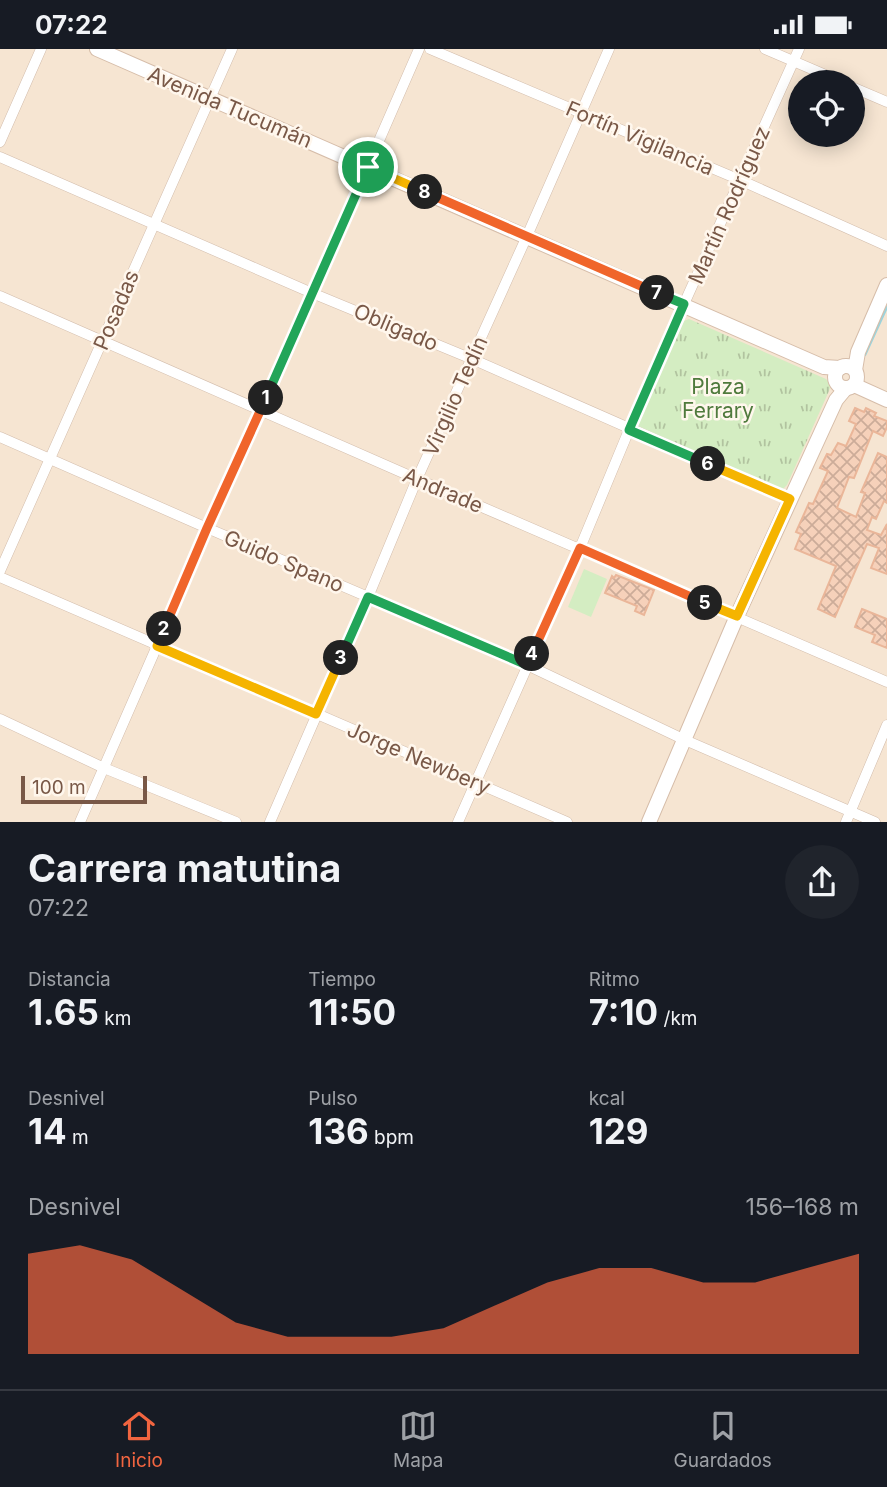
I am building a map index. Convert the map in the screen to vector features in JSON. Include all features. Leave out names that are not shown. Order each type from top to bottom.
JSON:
[{"type":"main road","name":"Avenida Tucumán","points":[[97,49],[846,377]]},
{"type":"main road","points":[[649,822],[737,616],[887,285]]},
{"type":"main road","points":[[846,377],[887,390]]},
{"type":"main road","points":[[846,377],[887,400]]},
{"type":"street","points":[[0,142],[41,49]]},
{"type":"street","name":"Posadas","points":[[0,571],[232,49]]},
{"type":"street","points":[[80,822],[419,49]]},
{"type":"street","name":"Fortín Vigilancia","points":[[430,49],[740,180],[887,246]]},
{"type":"street","name":"Virgilio Tedín","points":[[270,822],[417,479],[609,49]]},
{"type":"street","points":[[765,49],[815,70]]},
{"type":"street","name":"Martín Rodríguez","points":[[457,822],[799,49]]},
{"type":"street","points":[[865,93],[887,102]]},
{"type":"street","name":"Obligado","points":[[0,157],[790,499]]},
{"type":"street","name":"Andrade","points":[[0,296],[887,682]]},
{"type":"street","name":"Guido Spano","points":[[0,437],[527,665],[685,740],[875,822]]},
{"type":"street","name":"Jorge Newbery","points":[[0,577],[567,822]]},
{"type":"street","points":[[0,719],[104,768],[236,822]]},
{"type":"street","points":[[846,822],[887,725]]},
{"type":"shaded area","points":[[0,49],[887,49],[887,822],[0,822]]},
{"type":"green space","name":"Plaza Ferrary","points":[[689,319],[826,379],[831,384],[787,485],[782,490],[637,427],[681,322]]},
{"type":"green space","points":[[584,569],[607,579],[591,617],[568,607]]},
{"type":"building","points":[[855,408],[864,412],[866,408],[876,413],[874,416],[887,421],[887,427],[883,436],[873,431],[854,478],[849,477],[837,508],[856,517],[865,493],[861,492],[878,453],[887,457],[887,503],[884,501],[876,519],[872,517],[867,530],[881,535],[887,524],[887,574],[871,568],[879,548],[867,544],[835,617],[818,609],[836,566],[795,549],[801,534],[796,532],[828,471],[820,468],[827,454],[831,455],[838,443],[846,446],[856,424],[849,421]]},
{"type":"building","points":[[616,575],[654,590],[644,615],[635,611],[637,606],[605,593],[612,576],[614,578]]},
{"type":"building","points":[[862,609],[887,619],[887,648],[872,642],[875,635],[855,627]]},
{"type":"waterway","points":[[865,355],[887,307]]},
{"type":"route","points":[[368,167],[684,304],[629,430],[790,499],[737,616],[580,548],[527,665],[368,597],[316,714],[157,646],[368,167]]}]
